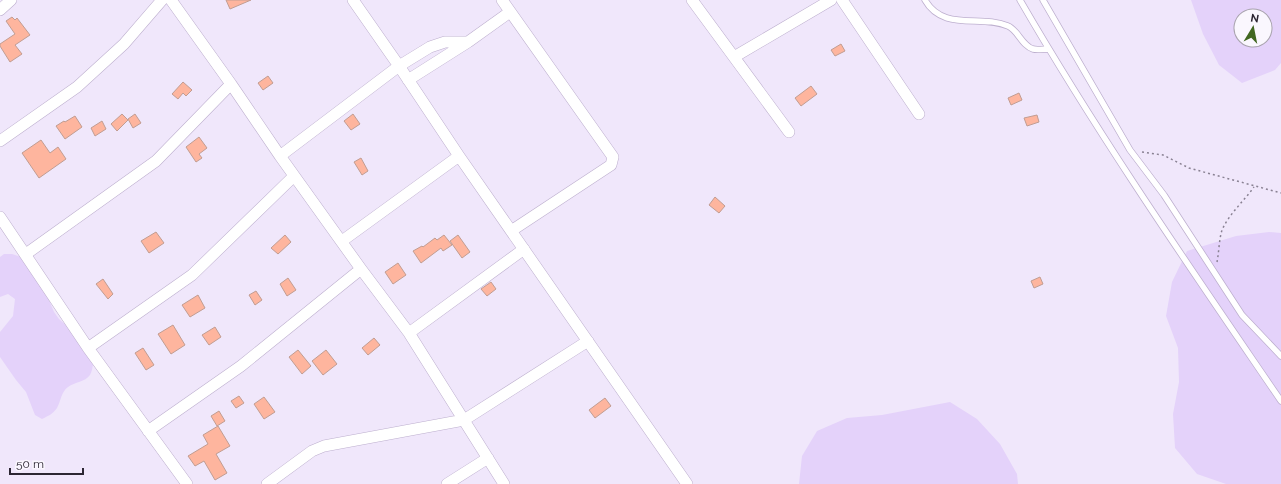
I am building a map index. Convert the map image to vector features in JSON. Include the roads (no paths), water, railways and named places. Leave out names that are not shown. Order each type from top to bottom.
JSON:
[{"type":"street","points":[[0,10],[11,0]]},
{"type":"street","points":[[0,141],[77,87],[124,44],[162,0]]},
{"type":"street","points":[[171,0],[294,176],[409,333],[504,484]]},
{"type":"street","points":[[353,0],[459,156],[588,341],[682,482]]},
{"type":"street","points":[[502,0],[613,157],[611,165],[511,230]]},
{"type":"street","points":[[692,0],[789,132]]},
{"type":"street","points":[[734,57],[831,0]]},
{"type":"street","points":[[842,0],[919,114]]},
{"type":"street","points":[[408,80],[468,42],[510,12]]},
{"type":"street","points":[[280,156],[399,66],[435,45],[445,42],[468,42]]},
{"type":"street","points":[[26,254],[156,161],[231,84]]},
{"type":"street","points":[[342,241],[459,156]]},
{"type":"street","points":[[88,348],[192,275],[294,176]]},
{"type":"street","points":[[0,217],[88,348],[187,484]]},
{"type":"street","points":[[409,333],[524,249]]},
{"type":"street","points":[[148,431],[241,366],[361,269]]},
{"type":"street","points":[[267,484],[312,451],[324,446],[464,420],[588,341]]},
{"type":"street","points":[[447,484],[488,458]]},
{"type":"lane","points":[[925,0],[930,9],[952,20],[1000,24],[1010,27],[1024,43],[1032,49],[1048,49]]},
{"type":"lane","points":[[1020,0],[1048,49],[1134,184],[1281,400]]},
{"type":"lane","points":[[1043,0],[1130,150],[1164,195],[1242,315],[1281,356]]}]
